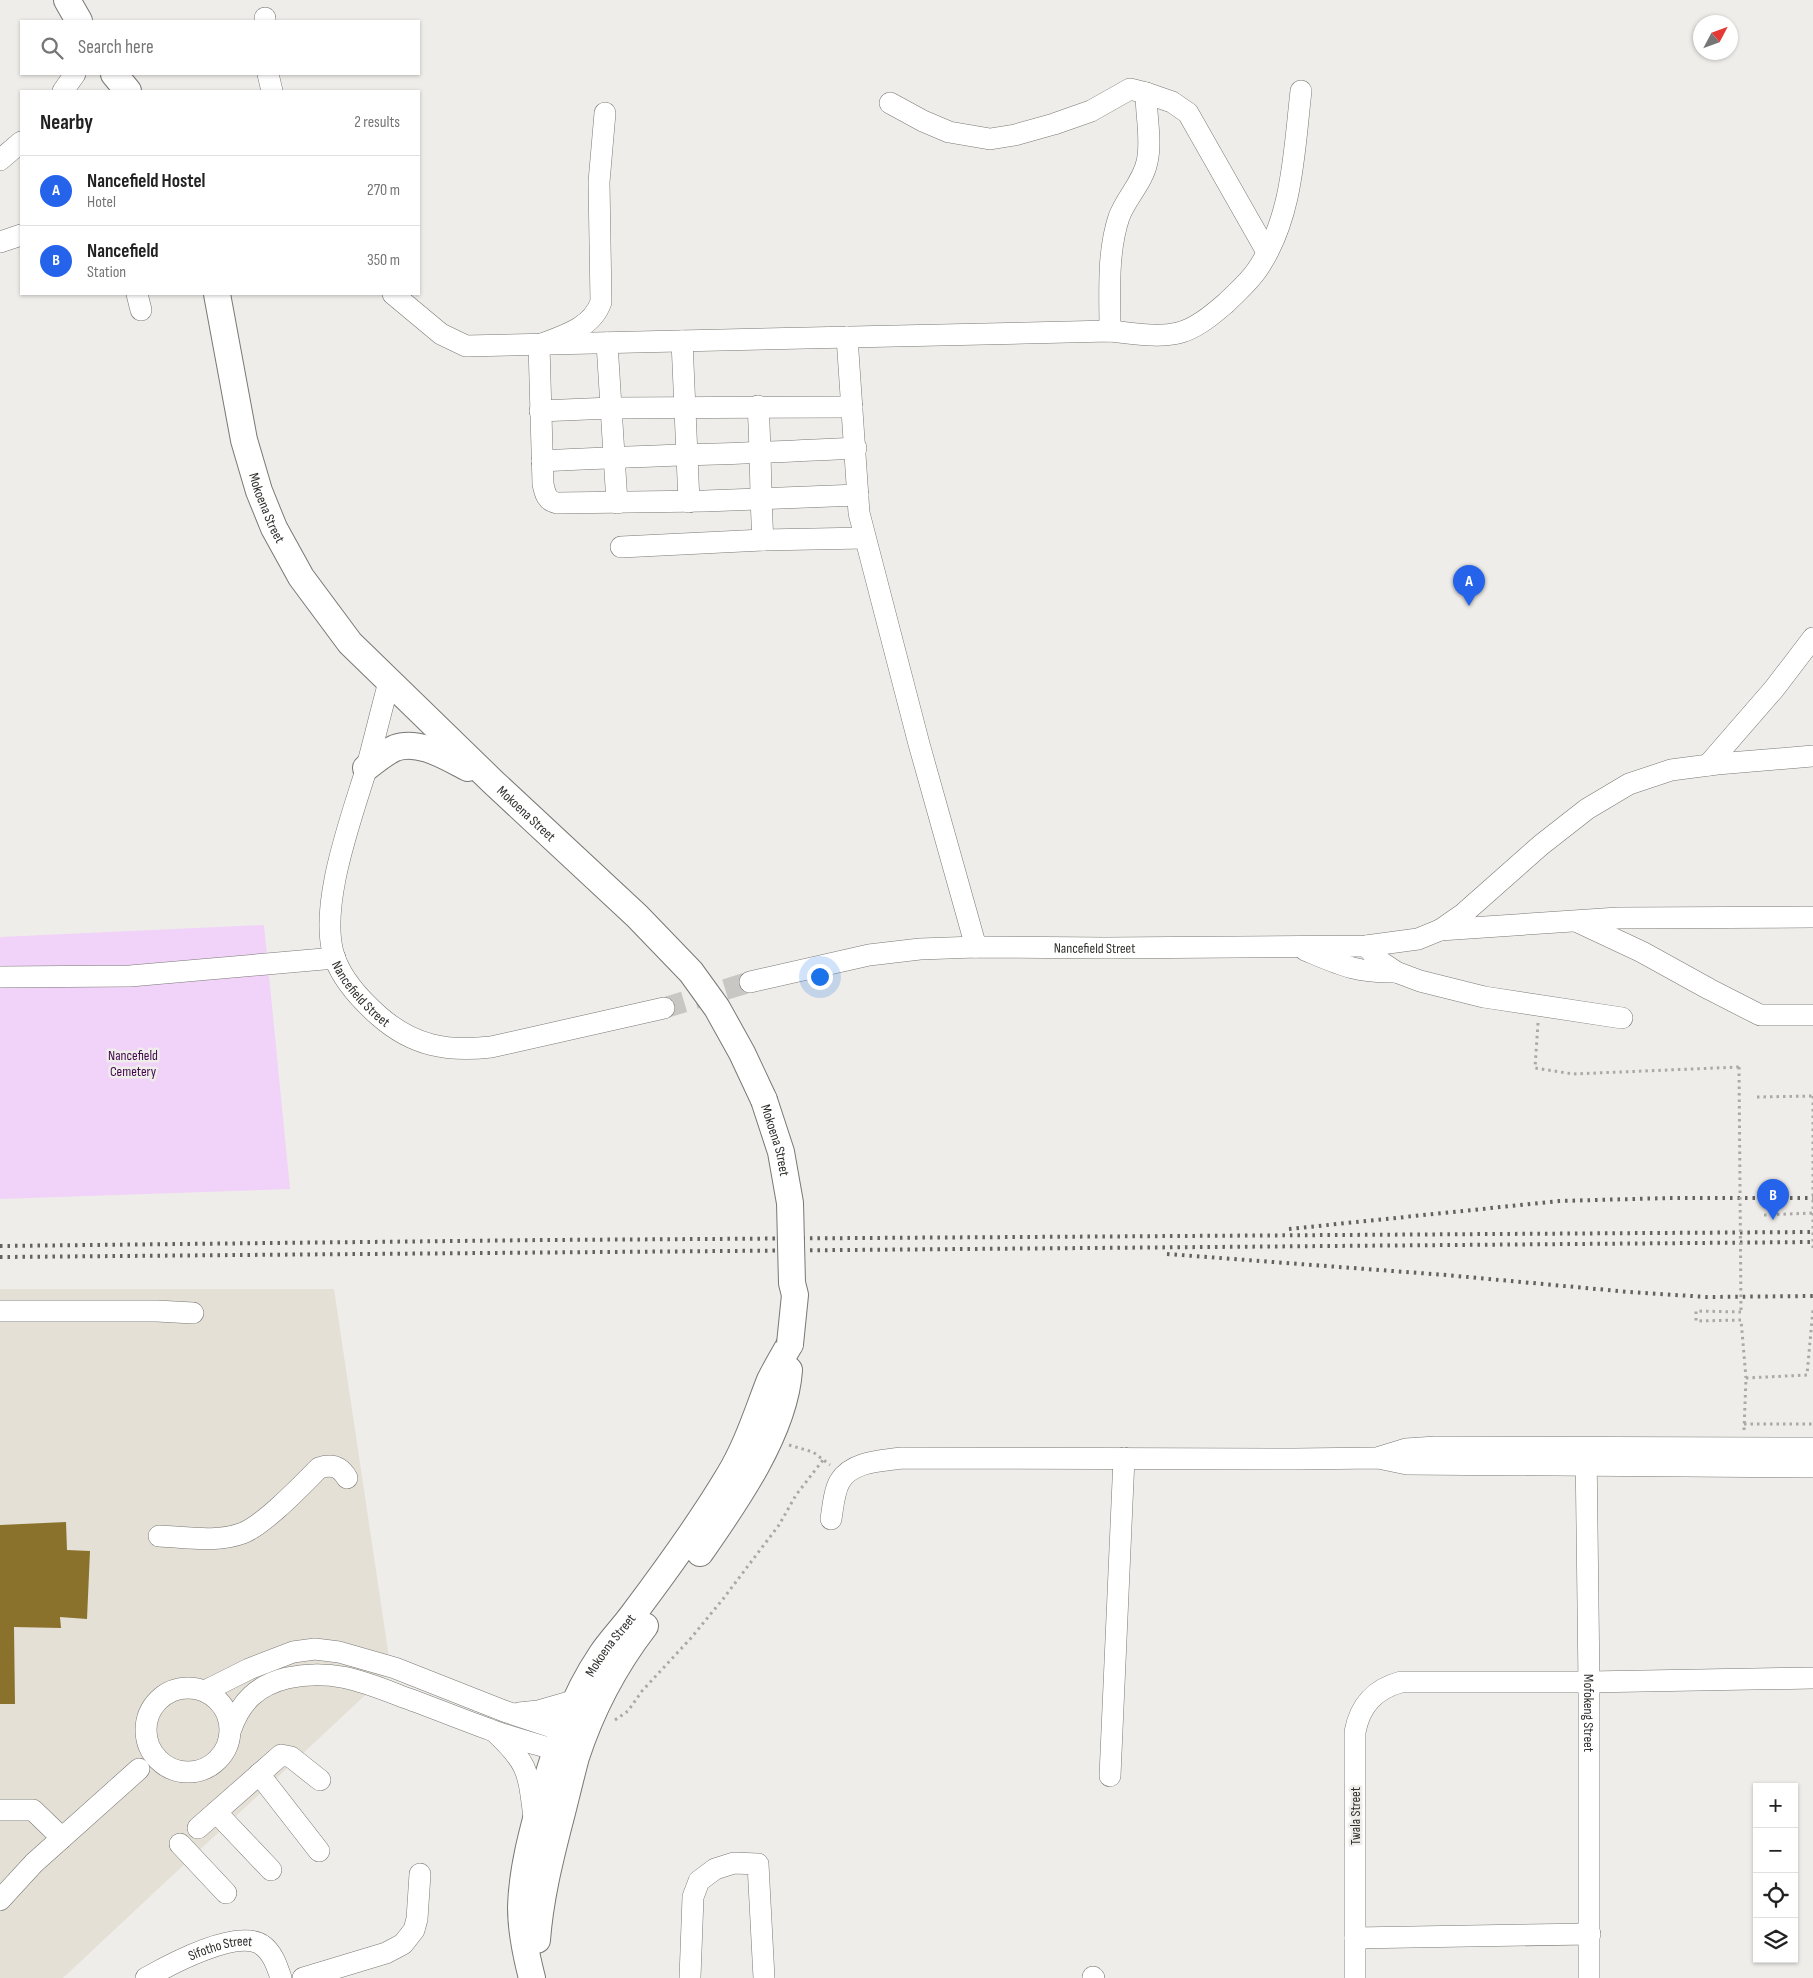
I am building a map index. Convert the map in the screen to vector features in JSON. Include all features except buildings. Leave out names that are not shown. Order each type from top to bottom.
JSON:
[{"type":"main road","points":[[67,0],[78,20]]},
{"type":"main road","points":[[115,75],[127,90]]},
{"type":"main road","name":"Mokoena Street","points":[[217,295],[244,440],[259,491],[274,528],[301,578],[350,643],[637,916],[690,972],[717,1008],[742,1053],[764,1100],[781,1152],[790,1203],[792,1283],[795,1295],[790,1344],[779,1382],[778,1416],[763,1453],[739,1496],[692,1564],[632,1642],[598,1702],[574,1731],[535,1822],[524,1873],[521,1909],[526,1956],[533,1978]]},
{"type":"main road","points":[[366,768],[396,748],[426,748],[494,782]]},
{"type":"main road","name":"Mokoena Street","points":[[533,1978],[539,1909],[574,1731]]},
{"type":"street","points":[[64,90],[74,75]]},
{"type":"street","points":[[268,75],[272,90]]},
{"type":"street","points":[[890,104],[949,132],[990,139],[1016,135],[1091,111],[1130,89],[1172,102],[1188,114],[1268,252]]},
{"type":"street","points":[[395,295],[441,334],[466,346],[1110,331],[1180,333],[1199,324],[1247,284],[1268,252],[1281,221],[1290,185],[1301,91]]},
{"type":"street","points":[[1110,331],[1110,266],[1115,229],[1125,203],[1147,163],[1146,93]]},
{"type":"street","points":[[539,345],[581,327],[598,311],[601,302],[599,182],[605,113]]},
{"type":"street","points":[[0,160],[20,143]]},
{"type":"street","points":[[0,242],[20,235]]},
{"type":"street","points":[[847,337],[859,513],[922,753],[976,947]]},
{"type":"street","points":[[682,341],[689,502]]},
{"type":"street","points":[[607,343],[617,502]]},
{"type":"street","points":[[539,345],[544,491],[551,502],[689,502],[858,496]]},
{"type":"street","points":[[540,411],[758,406],[852,407]]},
{"type":"street","points":[[758,406],[762,454],[762,540]]},
{"type":"street","points":[[542,461],[615,457],[762,454],[856,448]]},
{"type":"street","points":[[621,547],[762,540],[865,538]]},
{"type":"street","points":[[1708,765],[1774,689],[1813,638]]},
{"type":"street","name":"Nancefield Street","points":[[389,682],[354,807],[330,905],[331,933],[335,958],[350,984],[372,1010],[390,1026],[417,1041],[442,1048],[469,1049],[491,1047],[664,1008]]},
{"type":"street","points":[[1440,930],[1463,914],[1541,845],[1587,809],[1637,781],[1671,770],[1813,756]]},
{"type":"street","points":[[1440,930],[1618,918],[1813,917]]},
{"type":"street","points":[[1576,921],[1642,952],[1760,1015],[1813,1015]]},
{"type":"street","name":"Nancefield Street","points":[[750,982],[868,955],[920,949],[976,947],[1366,946],[1418,939],[1440,930]]},
{"type":"street","points":[[1366,946],[1381,962],[1396,972],[1420,981],[1484,997],[1622,1018]]},
{"type":"street","points":[[1297,947],[1347,968],[1374,972],[1396,972]]},
{"type":"street","points":[[0,977],[130,976],[335,958]]},
{"type":"street","points":[[0,1311],[157,1311],[193,1313]]},
{"type":"street","points":[[831,1519],[840,1482],[844,1476],[860,1465],[902,1458],[1378,1458],[1407,1464],[1586,1457],[1743,1448],[1813,1448]]},
{"type":"street","points":[[1586,1457],[1813,1467]]},
{"type":"street","name":"Mofokeng Street","points":[[1586,1457],[1589,1682],[1589,1978]]},
{"type":"street","points":[[1110,1776],[1124,1458]]},
{"type":"street","points":[[159,1536],[209,1538],[243,1533],[257,1525],[319,1468],[327,1465],[334,1466],[339,1468],[347,1478]]},
{"type":"street","points":[[205,1692],[269,1660],[293,1652],[316,1649],[339,1652],[371,1660],[504,1711],[574,1731]]},
{"type":"street","points":[[230,1729],[242,1705],[261,1688],[272,1682],[288,1678],[309,1674],[325,1674],[370,1684],[494,1731],[574,1731]]},
{"type":"street","points":[[1589,1682],[1813,1678]]},
{"type":"street","name":"Twala Street","points":[[1355,1978],[1355,1732],[1357,1720],[1370,1699],[1379,1691],[1401,1682],[1589,1682]]},
{"type":"street","points":[[192,1688],[205,1692],[223,1706],[228,1717],[230,1729],[229,1742],[222,1755],[213,1765],[200,1771],[186,1772],[172,1769],[156,1756],[147,1739],[146,1726],[149,1714],[156,1703],[165,1695],[178,1689],[192,1688]]},
{"type":"street","points":[[504,1711],[523,1713],[538,1711],[574,1731]]},
{"type":"street","points":[[494,1731],[521,1760],[528,1772],[535,1822]]},
{"type":"street","points":[[0,1900],[34,1863],[156,1756]]},
{"type":"street","points":[[198,1828],[281,1756],[291,1756],[320,1780]]},
{"type":"street","points":[[259,1774],[319,1851]]},
{"type":"street","points":[[0,1810],[33,1810],[62,1838]]},
{"type":"street","points":[[216,1812],[271,1870]]},
{"type":"street","points":[[180,1844],[226,1893]]},
{"type":"street","points":[[690,1978],[693,1897],[699,1881],[715,1869],[734,1863],[758,1864],[764,1978]]},
{"type":"street","points":[[303,1978],[386,1953],[402,1944],[414,1930],[417,1919],[420,1874]]},
{"type":"street","points":[[1355,1938],[1590,1934]]},
{"type":"street","name":"Sifotho Street","points":[[146,1978],[179,1961],[219,1945],[238,1940],[262,1945],[273,1957],[281,1978]]},
{"type":"path","points":[[1539,1005],[1535,1068],[1573,1074],[1738,1067],[1741,1312],[1696,1311],[1696,1321],[1741,1320],[1746,1378],[1743,1448]]},
{"type":"path","points":[[1757,1097],[1813,1096],[1813,1248]]},
{"type":"path","points":[[1764,1215],[1813,1213]]},
{"type":"path","points":[[1746,1378],[1807,1375],[1813,1309]]},
{"type":"path","points":[[1744,1424],[1813,1424]]},
{"type":"path","points":[[574,1731],[616,1720],[628,1710],[642,1691],[691,1638],[723,1599],[779,1525],[796,1495],[823,1460],[813,1452],[780,1442]]},
{"type":"shaded area","points":[[0,1289],[334,1289],[391,1671],[63,1978],[0,1978]]},
{"type":"green space","name":"Nancefield Cemetery","points":[[264,925],[290,1189],[0,1199],[0,937]]},
{"type":"tunnel","points":[[664,1008],[750,982]]},
{"type":"railway","points":[[1289,1229],[1559,1201],[1670,1198],[1813,1198]]},
{"type":"railway","points":[[0,1246],[546,1240],[1813,1232]]},
{"type":"railway","points":[[0,1257],[1813,1242]]},
{"type":"railway","points":[[1167,1254],[1446,1275],[1629,1292],[1707,1297],[1813,1296]]},
{"type":"place","name":"Nancefield Hostel","points":[[1469,606]]},
{"type":"place","name":"Nancefield","points":[[1773,1220]]}]
